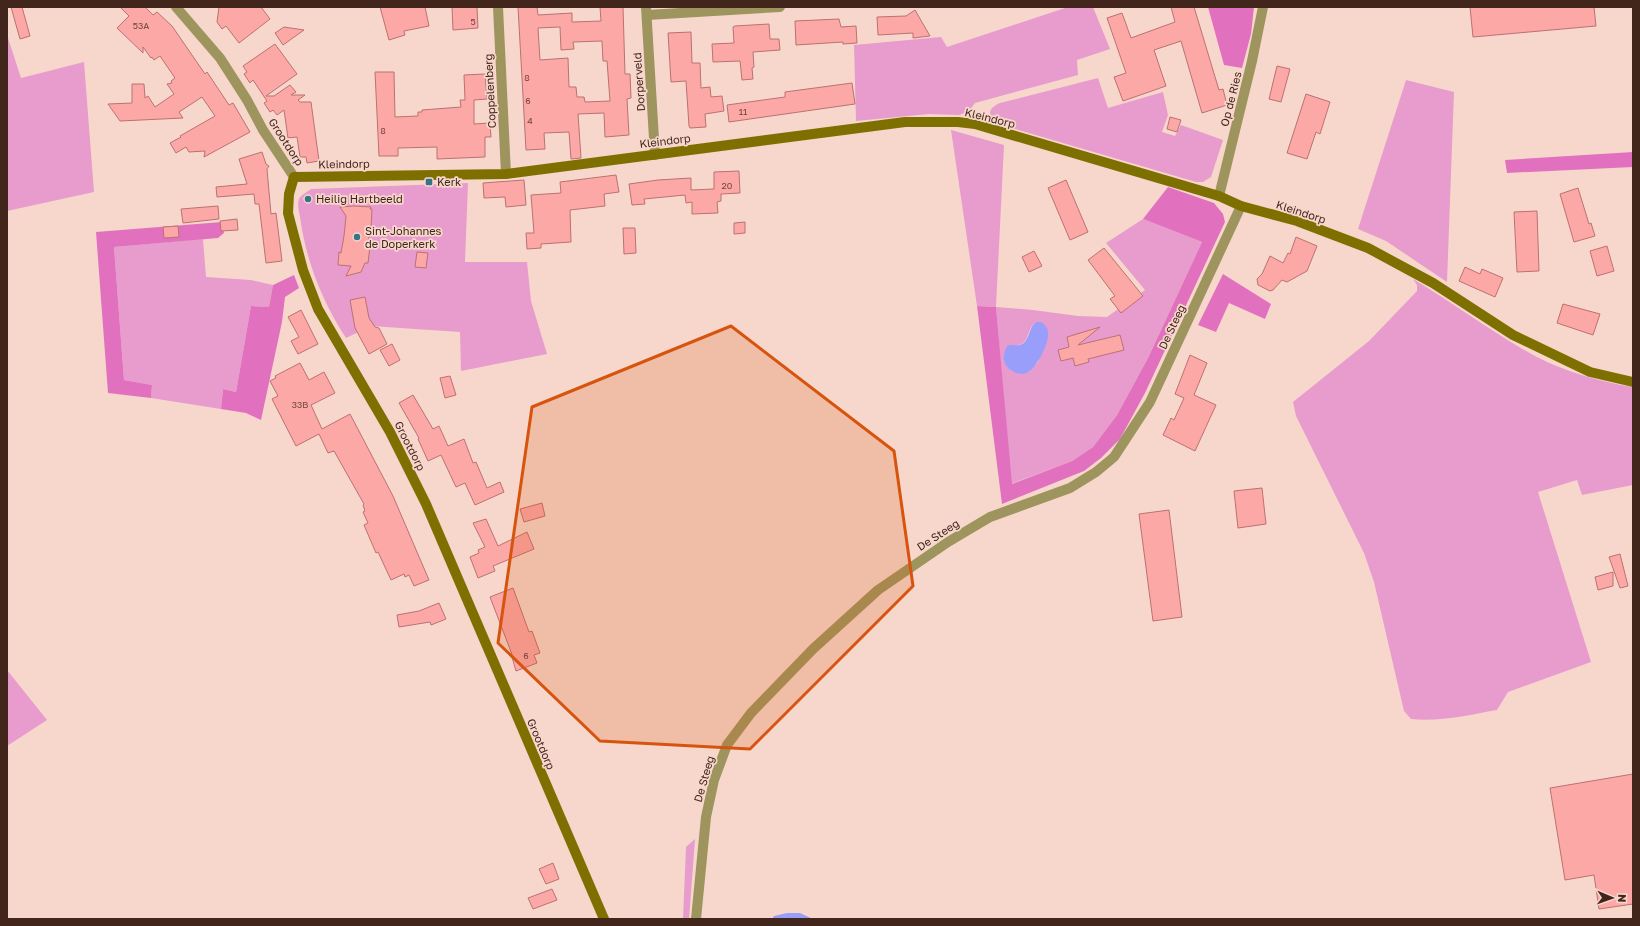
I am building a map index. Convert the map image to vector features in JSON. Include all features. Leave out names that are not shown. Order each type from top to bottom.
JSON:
[{"type":"street","name":"Grootdorp","points":[[176,7],[220,58],[247,100],[263,130],[294,177],[289,194],[288,213],[303,270],[318,309],[390,432],[426,504],[604,919]]},
{"type":"street","name":"Coppelenberg","points":[[498,7],[506,174]]},
{"type":"street","points":[[646,11],[780,7]]},
{"type":"street","name":"Op de Ries","points":[[1219,196],[1252,61],[1263,7]]},
{"type":"street","name":"Dorperveld","points":[[646,11],[655,155]]},
{"type":"street","name":"Kleindorp","points":[[294,177],[506,174],[905,122],[958,122],[990,128],[1219,196],[1241,206],[1297,221],[1368,248],[1433,283],[1513,335],[1590,372],[1633,382]]},
{"type":"street","name":"De Steeg","points":[[696,919],[706,817],[714,780],[727,745],[752,713],[813,649],[878,590],[948,542],[990,517],[1070,488],[1096,472],[1114,456],[1150,402],[1241,206]]},
{"type":"highlighted area","points":[[731,326],[894,451],[913,586],[750,749],[600,741],[498,643],[532,407]]},
{"type":"shaded area","points":[[1068,7],[1093,7],[1110,49],[1077,60],[1078,75],[975,103],[969,111],[959,115],[929,114],[856,121],[854,45],[941,37],[947,47]]},
{"type":"shaded area","points":[[1208,7],[1254,7],[1251,34],[1242,68],[1224,65]]},
{"type":"shaded area","points":[[7,35],[21,78],[84,62],[94,192],[7,211]]},
{"type":"shaded area","points":[[1098,78],[1108,108],[1163,92],[1168,115],[1162,132],[1175,136],[1181,125],[1223,140],[1211,177],[1203,182],[1196,182],[995,123],[990,114],[991,109],[1000,103]]},
{"type":"shaded area","points":[[1406,80],[1454,92],[1447,282],[1386,241],[1358,229]]},
{"type":"shaded area","points":[[951,130],[1004,145],[996,307],[977,306]]},
{"type":"shaded area","points":[[1633,152],[1633,167],[1507,173],[1505,160]]},
{"type":"shaded area","points":[[468,183],[465,262],[527,262],[531,301],[547,354],[461,371],[460,332],[371,326],[346,338],[322,295],[316,280],[306,249],[298,203],[299,199],[311,189]]},
{"type":"shaded area","points":[[1168,187],[1214,203],[1223,214],[1225,222],[1145,393],[1120,439],[1101,458],[1084,471],[1002,504],[977,306],[996,307],[1012,484],[1072,461],[1093,447],[1117,415],[1148,358],[1202,242],[1143,219]]},
{"type":"shaded area","points":[[1143,219],[1202,242],[1148,358],[1117,415],[1093,447],[1072,461],[1011,484],[996,307],[1078,316],[1107,317],[1145,290],[1106,243]],"holes":[[[1036,322],[1042,322],[1047,340],[1038,362],[1029,372],[1014,372],[1004,361],[1010,345],[1022,344],[1027,338],[1032,326]]]},
{"type":"shaded area","points":[[222,222],[224,233],[218,238],[114,247],[124,380],[152,385],[151,398],[108,393],[96,232]]},
{"type":"shaded area","points":[[203,239],[206,277],[251,280],[273,285],[269,307],[251,306],[236,392],[223,389],[221,409],[151,398],[152,385],[124,380],[114,247]]},
{"type":"shaded area","points":[[1223,274],[1271,304],[1265,319],[1229,303],[1216,332],[1198,325]]},
{"type":"shaded area","points":[[294,275],[299,288],[285,297],[282,322],[261,420],[246,413],[221,409],[223,389],[236,392],[251,306],[269,307],[273,285]]},
{"type":"shaded area","points":[[1413,279],[1505,339],[1537,357],[1584,376],[1633,387],[1633,485],[1582,495],[1577,480],[1538,492],[1591,662],[1508,692],[1497,710],[1454,718],[1433,720],[1411,719],[1404,711],[1374,582],[1364,553],[1296,416],[1293,402],[1369,341],[1417,291],[1417,285]]},
{"type":"shaded area","points":[[7,670],[47,720],[7,746]]},
{"type":"shaded area","points":[[695,839],[689,919],[683,919],[686,847]]},
{"type":"water","points":[[1036,322],[1042,322],[1045,325],[1048,336],[1047,342],[1033,368],[1026,373],[1019,374],[1008,368],[1004,361],[1004,355],[1007,346],[1020,345],[1026,341],[1033,325]]},
{"type":"water","points":[[787,913],[800,913],[813,919],[772,919],[774,916]]},
{"type":"building","points":[[11,7],[22,7],[30,36],[20,39]]},
{"type":"building","points":[[120,7],[145,7],[153,15],[157,12],[172,26],[205,74],[207,72],[229,105],[233,103],[250,132],[204,157],[205,151],[189,152],[186,147],[176,153],[170,143],[215,116],[202,97],[179,112],[183,118],[120,121],[108,104],[132,103],[132,84],[144,84],[145,98],[148,96],[155,107],[174,94],[167,84],[172,83],[171,81],[175,78],[160,56],[154,60],[143,47],[143,53],[117,28],[129,16]]},
{"type":"building","points":[[219,7],[261,7],[270,19],[239,43],[226,26],[222,29],[217,22]]},
{"type":"building","points":[[380,7],[425,7],[429,26],[404,31],[405,35],[389,40]]},
{"type":"building","points":[[452,7],[477,7],[478,28],[453,30]]},
{"type":"building","points":[[518,7],[537,7],[538,15],[572,13],[572,22],[601,21],[600,7],[623,7],[625,74],[630,74],[631,98],[627,99],[629,135],[605,137],[604,113],[578,114],[581,158],[571,159],[569,132],[544,133],[545,149],[526,150]],"holes":[[[560,27],[561,50],[574,49],[573,42],[602,41],[603,61],[607,61],[610,101],[585,102],[584,97],[577,97],[576,87],[569,87],[568,58],[540,60],[538,28]]]},
{"type":"building","points":[[1171,7],[1194,7],[1219,90],[1223,89],[1227,105],[1202,113],[1181,41],[1154,50],[1166,86],[1123,101],[1114,77],[1126,73],[1107,18],[1122,13],[1131,38],[1175,22]]},
{"type":"building","points":[[1470,7],[1594,7],[1596,26],[1473,37]]},
{"type":"building","points":[[915,10],[930,36],[913,38],[913,33],[878,35],[877,17],[906,16]]},
{"type":"building","points":[[839,19],[841,27],[856,26],[857,43],[843,44],[843,42],[796,45],[795,21]]},
{"type":"building","points":[[769,24],[770,39],[779,39],[780,50],[753,52],[753,79],[742,80],[740,61],[713,62],[712,44],[734,43],[733,27]]},
{"type":"building","points":[[284,27],[304,30],[283,45],[275,33]]},
{"type":"building","points":[[691,32],[692,63],[700,63],[701,88],[710,87],[711,97],[722,96],[724,111],[705,114],[706,127],[690,128],[686,81],[671,82],[668,33]]},
{"type":"building","points":[[275,44],[297,74],[266,96],[274,96],[290,85],[296,92],[291,95],[305,95],[298,100],[300,102],[311,102],[319,161],[307,163],[306,157],[300,157],[297,137],[288,138],[284,110],[277,115],[273,110],[270,112],[264,103],[267,101],[253,80],[250,83],[244,74],[247,72],[243,66]]},
{"type":"building","points":[[1277,66],[1290,69],[1281,102],[1269,99]]},
{"type":"building","points":[[375,72],[394,72],[395,117],[418,116],[418,112],[422,112],[422,110],[461,107],[460,100],[465,100],[464,75],[485,74],[487,99],[474,100],[474,124],[490,123],[491,137],[485,137],[485,157],[437,159],[437,147],[398,148],[398,156],[379,156]]},
{"type":"building","points":[[852,83],[855,104],[729,122],[727,105],[785,97],[785,92]]},
{"type":"building","points":[[1306,94],[1330,102],[1320,134],[1316,132],[1307,159],[1287,153]]},
{"type":"building","points":[[1170,117],[1181,120],[1177,132],[1167,129]]},
{"type":"building","points":[[262,152],[266,164],[269,166],[267,169],[271,214],[276,213],[282,261],[266,263],[259,204],[255,204],[254,194],[217,197],[216,187],[247,184],[239,159]]},
{"type":"building","points":[[739,171],[740,193],[721,194],[721,201],[717,202],[718,213],[692,214],[692,202],[686,203],[685,195],[644,199],[645,204],[632,205],[629,184],[691,178],[691,190],[714,189],[714,172]]},
{"type":"building","points":[[616,175],[619,192],[604,194],[605,206],[570,210],[571,242],[541,244],[541,248],[527,249],[526,233],[534,233],[531,195],[561,193],[560,182]]},
{"type":"building","points":[[524,180],[526,205],[506,207],[505,197],[484,198],[483,183]]},
{"type":"building","points":[[1066,180],[1088,232],[1070,240],[1048,188]]},
{"type":"building","points":[[1578,188],[1589,224],[1591,223],[1595,236],[1574,242],[1560,194]]},
{"type":"building","points":[[218,206],[219,219],[183,223],[181,209]]},
{"type":"building","name":"Sint-Johannes de Doperkerk","points":[[340,207],[371,207],[370,209],[372,209],[371,228],[367,246],[370,246],[368,263],[365,263],[361,272],[346,276],[351,266],[338,265],[339,252],[341,253],[344,236],[346,216]]},
{"type":"building","points":[[1537,211],[1539,271],[1517,272],[1514,212]]},
{"type":"building","points":[[237,219],[238,230],[221,231],[220,221]]},
{"type":"building","points":[[745,222],[745,233],[734,234],[734,223]]},
{"type":"building","points":[[178,226],[179,237],[164,238],[163,227]]},
{"type":"building","points":[[623,228],[635,228],[636,253],[624,254]]},
{"type":"building","points":[[1296,237],[1317,246],[1307,271],[1287,282],[1282,280],[1273,290],[1270,291],[1258,285],[1257,279],[1262,274],[1270,256],[1283,263],[1288,253],[1290,254]]},
{"type":"building","points":[[1607,246],[1614,271],[1597,276],[1590,251]]},
{"type":"building","points":[[1104,248],[1143,296],[1121,313],[1110,299],[1115,296],[1088,260]]},
{"type":"building","points":[[1034,251],[1042,266],[1029,272],[1022,257]]},
{"type":"building","points":[[417,252],[428,253],[426,268],[415,267]]},
{"type":"building","points":[[1465,267],[1480,274],[1482,269],[1503,278],[1495,297],[1459,281]]},
{"type":"building","points":[[365,297],[369,318],[375,327],[379,328],[387,344],[369,354],[355,328],[350,300]]},
{"type":"building","points":[[1563,304],[1600,314],[1593,335],[1557,323]]},
{"type":"building","points":[[301,310],[318,344],[298,354],[291,341],[299,337],[288,317]]},
{"type":"building","points":[[1100,327],[1078,345],[1120,335],[1124,350],[1088,359],[1089,362],[1075,366],[1073,358],[1061,361],[1058,350],[1069,347],[1067,337]]},
{"type":"building","points":[[392,344],[400,360],[389,366],[380,350]]},
{"type":"building","points":[[1190,355],[1207,363],[1194,395],[1216,405],[1195,451],[1163,435],[1171,418],[1174,420],[1184,398],[1175,394]]},
{"type":"building","points":[[300,363],[309,380],[324,372],[335,393],[311,405],[322,429],[350,414],[393,496],[429,580],[414,586],[409,575],[405,577],[404,574],[391,580],[378,552],[376,553],[364,525],[368,523],[363,512],[365,511],[364,504],[334,451],[328,453],[319,434],[296,446],[272,399],[278,396],[270,381],[276,378],[275,376]]},
{"type":"building","points":[[450,376],[456,395],[445,398],[440,378]]},
{"type":"building","points":[[413,395],[433,429],[439,426],[448,446],[464,439],[473,463],[476,462],[487,488],[500,482],[504,492],[475,505],[465,483],[456,487],[441,455],[428,461],[418,439],[419,438],[399,403]]},
{"type":"building","points":[[1262,488],[1266,524],[1238,528],[1234,491]]},
{"type":"building","points":[[542,503],[545,516],[524,522],[520,509]]},
{"type":"building","points":[[1169,510],[1182,617],[1153,621],[1139,514]]},
{"type":"building","points":[[486,519],[498,546],[527,532],[534,549],[493,566],[495,571],[478,578],[470,557],[479,553],[478,550],[485,547],[473,523]]},
{"type":"building","points":[[1620,554],[1628,586],[1620,588],[1609,557]]},
{"type":"building","points":[[1613,572],[1613,586],[1598,590],[1595,577]]},
{"type":"building","points":[[513,588],[529,632],[532,631],[540,653],[534,655],[537,663],[516,671],[513,657],[490,597]]},
{"type":"building","points":[[439,603],[446,619],[431,625],[430,622],[399,627],[397,615],[419,611]]},
{"type":"building","points":[[1633,774],[1633,904],[1599,909],[1594,875],[1565,880],[1550,788]]},
{"type":"building","points":[[553,863],[559,879],[546,884],[539,869]]},
{"type":"building","points":[[552,889],[557,900],[533,909],[528,898]]},
{"type":"place","name":"Kerk","points":[[429,182]]},
{"type":"place","name":"Heilig Hartbeeld","points":[[308,199]]},
{"type":"place","name":"Sint-Johannes de Doperkerk","points":[[357,237]]}]
